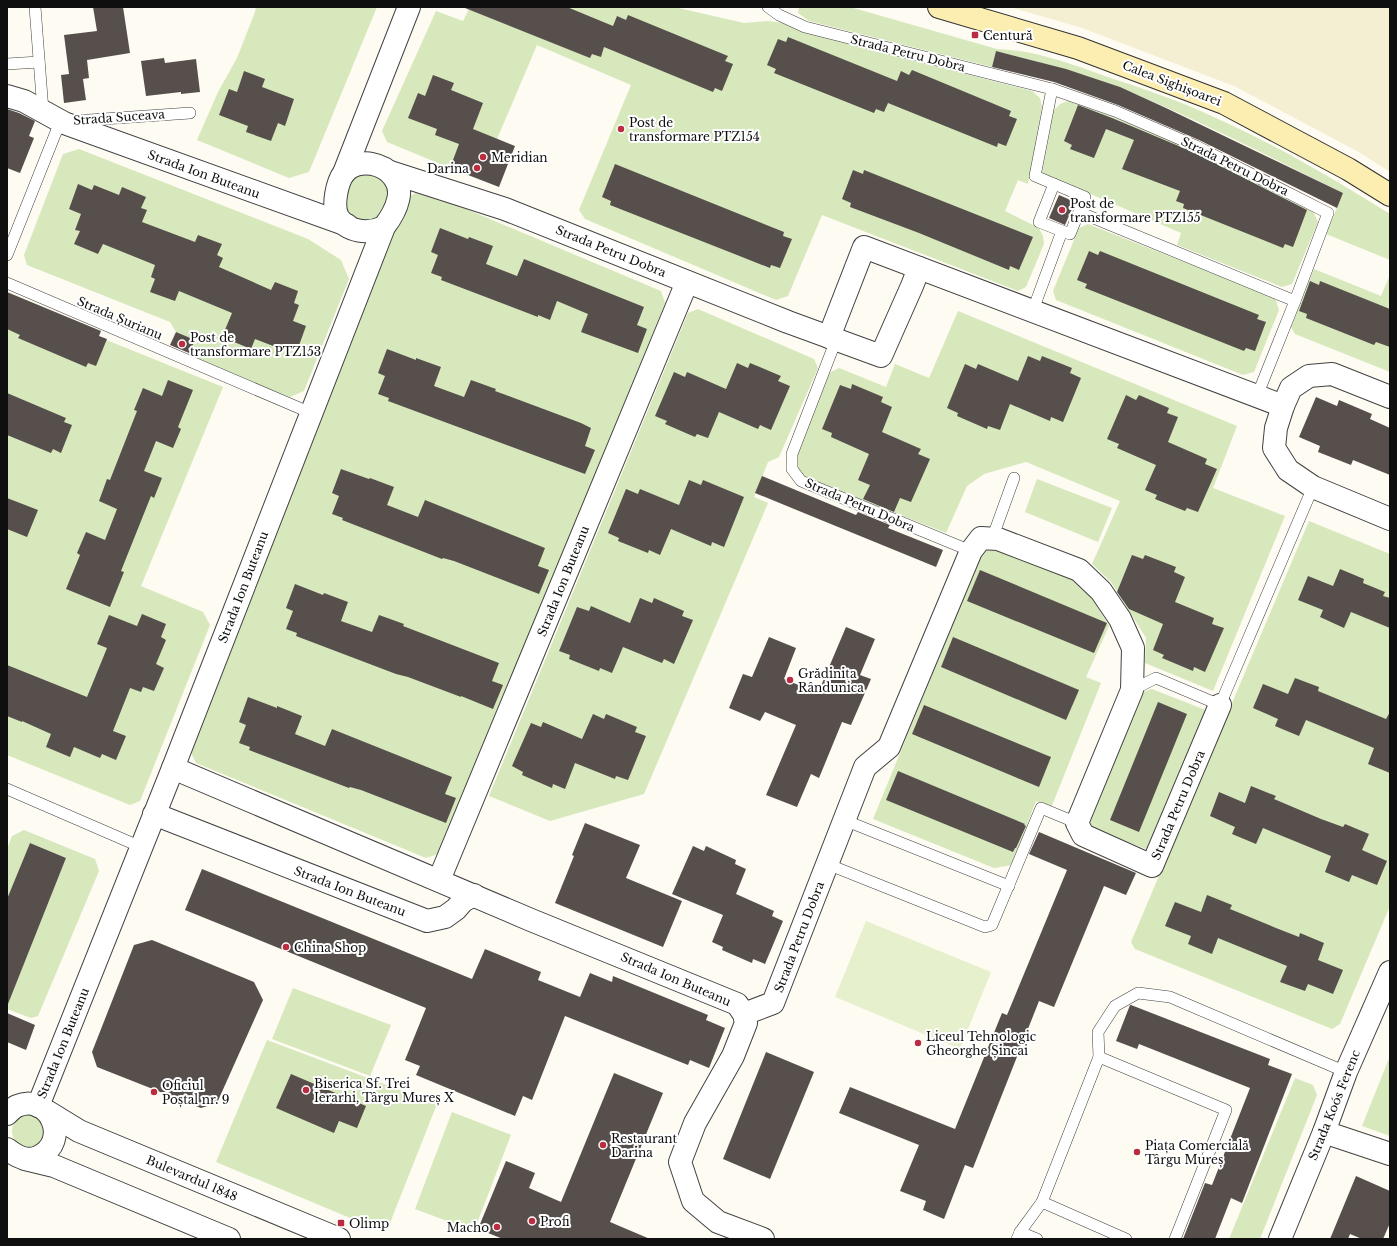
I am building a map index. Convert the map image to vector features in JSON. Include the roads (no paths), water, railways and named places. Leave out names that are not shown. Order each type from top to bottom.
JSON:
[{"type":"main road","name":"Calea Sighișoarei","points":[[939,7],[1078,48],[1224,103],[1348,169],[1390,195]]},
{"type":"street","points":[[347,225],[338,217],[336,196],[409,7]]},
{"type":"street","name":"Strada Suceava","points":[[7,96],[24,101],[47,114]]},
{"type":"street","name":"Strada Ion Buteanu","points":[[47,114],[347,225],[356,230],[365,232],[375,231],[384,227]]},
{"type":"street","points":[[344,173],[354,165],[367,163],[379,165],[390,172]]},
{"type":"street","name":"Strada Ion Buteanu","points":[[25,1107],[141,847],[384,227],[392,217],[399,200],[398,184],[390,172]]},
{"type":"street","name":"Strada Petru Dobra","points":[[390,172],[505,208],[788,322],[881,356],[919,268]]},
{"type":"street","name":"Strada Petru Dobra","points":[[832,338],[864,247],[1283,406]]},
{"type":"street","name":"Strada Ion Buteanu","points":[[439,880],[687,282]]},
{"type":"street","points":[[1390,397],[1332,374],[1309,376],[1291,388],[1276,428],[1274,448],[1288,470],[1313,487],[1390,518]]},
{"type":"street","name":"Strada Petru Dobra","points":[[744,1014],[773,1003],[865,767],[889,747],[971,551],[981,538],[992,539]]},
{"type":"street","points":[[992,539],[998,539],[1079,570],[1101,591],[1120,619],[1132,648],[1132,690],[1077,823]]},
{"type":"street","name":"Strada Petru Dobra","points":[[1077,823],[1083,835],[1152,866],[1220,705]]},
{"type":"street","name":"Strada Ion Buteanu","points":[[173,768],[531,920],[737,1004],[744,1014],[746,1023],[733,1056],[695,1123],[680,1162],[693,1201],[718,1222],[763,1239]]},
{"type":"street","name":"Strada Ion Buteanu","points":[[154,814],[427,921],[445,917],[456,909],[463,901],[474,895]]},
{"type":"street","name":"Strada Koós Ferenc","points":[[1280,1239],[1324,1132],[1346,1072],[1390,972]]},
{"type":"street","points":[[16,1154],[35,1158],[50,1148],[54,1139],[55,1129],[53,1120],[25,1107]]},
{"type":"street","name":"Bulevardul 1848","points":[[25,1107],[339,1239]]},
{"type":"street","points":[[1324,1132],[1390,1154]]},
{"type":"street","points":[[16,1154],[54,1166],[229,1239]]},
{"type":"lane","points":[[7,255],[47,114],[39,62],[35,7]]},
{"type":"lane","name":"Strada Petru Dobra","points":[[768,7],[779,15],[805,27],[1052,89],[1115,111],[1196,146],[1328,213],[1257,396]]},
{"type":"lane","points":[[7,64],[39,62]]},
{"type":"lane","points":[[1052,89],[1035,176],[1054,184],[1084,197],[1070,234],[1038,222],[1054,184]]},
{"type":"lane","name":"Strada Suceava","points":[[47,114],[190,113]]},
{"type":"lane","points":[[1079,212],[1295,301]]},
{"type":"lane","points":[[1032,310],[1062,231]]},
{"type":"lane","name":"Strada Șurianu","points":[[7,283],[311,413]]},
{"type":"lane","name":"Strada Petru Dobra","points":[[832,338],[792,454],[792,469],[801,481],[971,551]]},
{"type":"lane","points":[[992,539],[1014,478]]},
{"type":"lane","name":"Strada Petru Dobra","points":[[1220,705],[1313,487]]},
{"type":"lane","points":[[1132,690],[1156,678],[1220,705]]},
{"type":"lane","points":[[7,789],[141,847]]},
{"type":"lane","name":"Strada Petru Dobra","points":[[827,864],[985,927],[992,925],[1041,808],[1077,823]]},
{"type":"lane","points":[[844,820],[1009,886]]},
{"type":"lane","points":[[1037,1239],[1018,1236],[1042,1202],[1099,1057],[1098,1032],[1115,1006],[1138,993],[1170,997],[1346,1072]]},
{"type":"lane","points":[[1099,1057],[1226,1110],[1175,1239]]},
{"type":"lane","points":[[1042,1202],[1126,1239]]},
{"type":"place","name":"Centură","points":[[975,35]]},
{"type":"place","name":"Post de transformare PTZ154","points":[[621,129]]},
{"type":"place","name":"Meridian","points":[[483,157]]},
{"type":"place","name":"Darina","points":[[477,168]]},
{"type":"place","name":"Post de transformare PTZ155","points":[[1062,210]]},
{"type":"place","name":"Post de transformare PTZ153","points":[[182,344]]},
{"type":"place","name":"Grădinița Rândunica","points":[[790,680]]},
{"type":"place","name":"China Shop","points":[[286,947]]},
{"type":"place","name":"Liceul Tehnologic Gheorghe Șincai","points":[[918,1043]]},
{"type":"place","name":"Biserica Sf. Trei Ierarhi, Târgu Mureș X","points":[[306,1090]]},
{"type":"place","name":"Oficiul Poștal nr. 9","points":[[154,1092]]},
{"type":"place","name":"Restaurant Darina","points":[[603,1145]]},
{"type":"place","name":"Piața Comercială Târgu Mureș","points":[[1137,1152]]},
{"type":"place","name":"Profi","points":[[532,1221]]},
{"type":"place","name":"Olimp","points":[[341,1223]]},
{"type":"place","name":"Macho","points":[[497,1227]]}]
